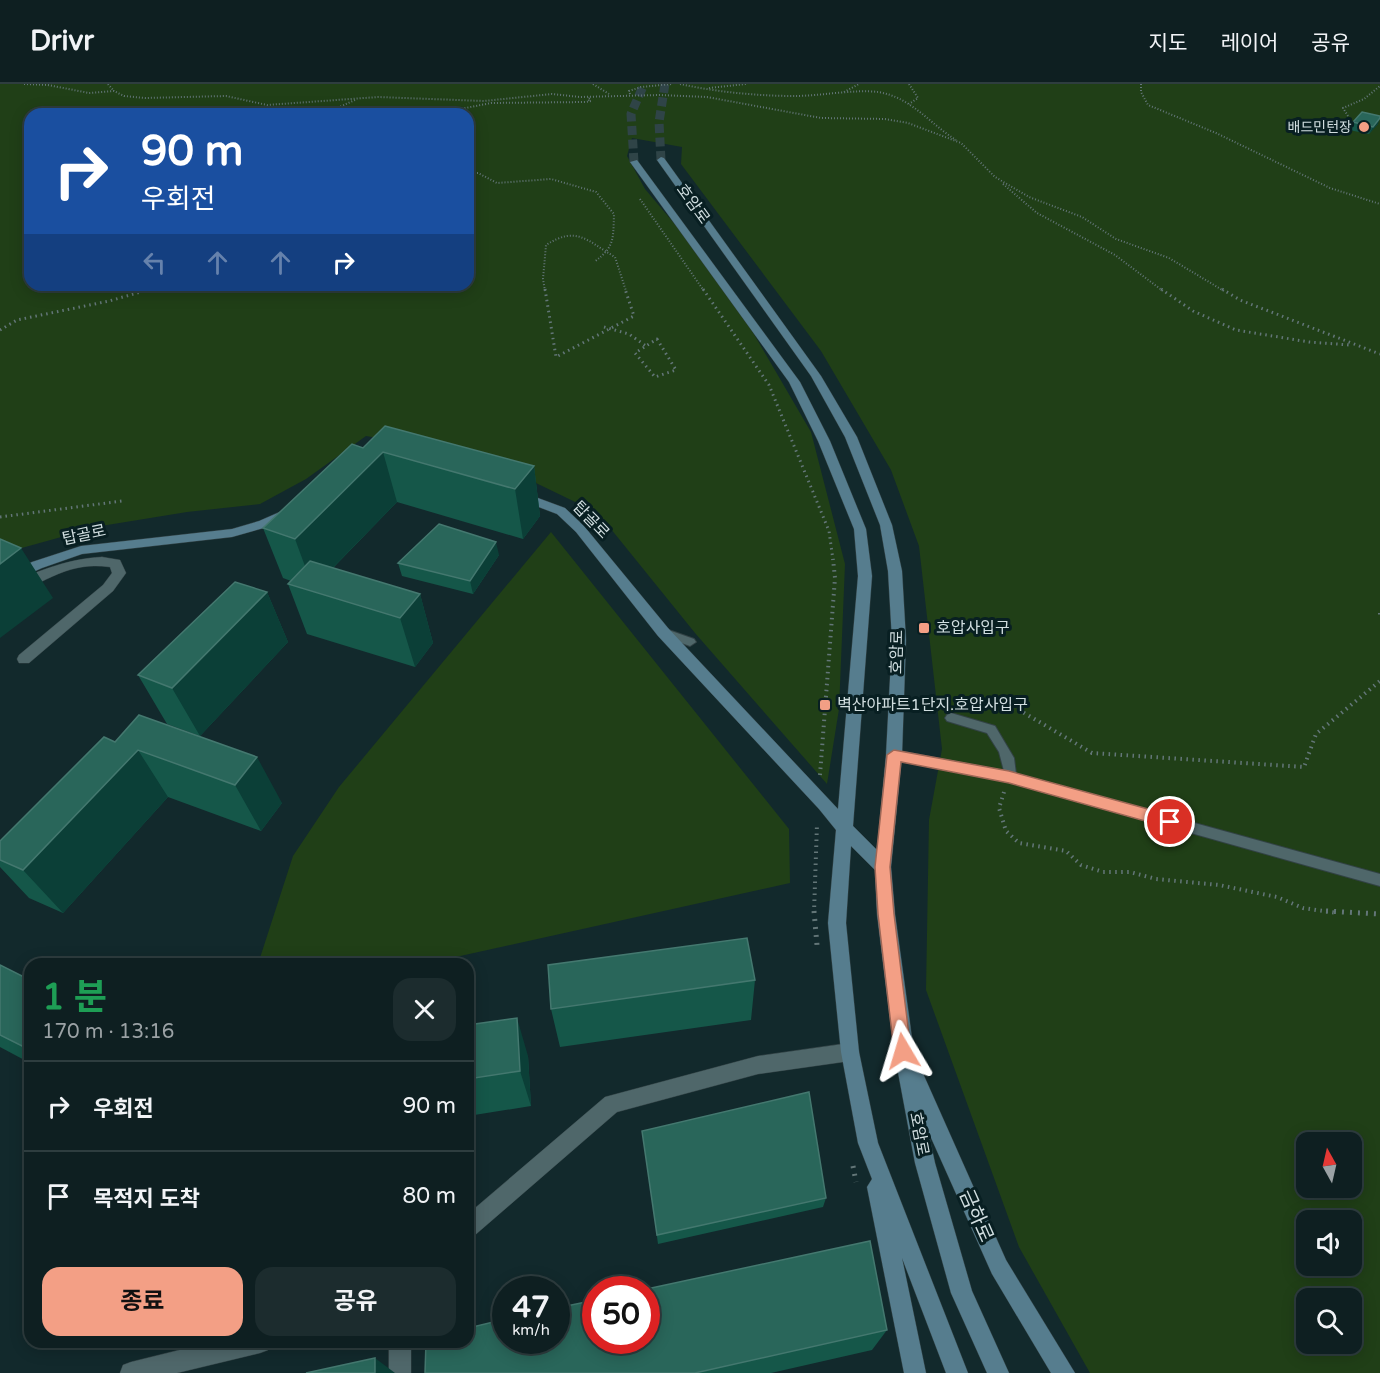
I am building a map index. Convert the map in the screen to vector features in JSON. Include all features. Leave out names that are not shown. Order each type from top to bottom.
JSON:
[{"type":"main road","name":"호암로","points":[[661,160],[816,376],[851,437],[883,516],[895,570],[899,640],[894,755],[883,867],[886,914],[903,1051],[925,1163],[962,1293],[998,1373]]},
{"type":"main road","points":[[634,162],[794,382],[824,441],[860,529],[865,576],[837,923],[850,1052],[915,1373]]},
{"type":"main road","name":"탑골로","points":[[506,489],[561,511],[570,519],[663,632],[883,867]]},
{"type":"main road","name":"탑골로","points":[[0,582],[38,565],[81,550],[232,533],[263,524],[303,504]]},
{"type":"main road","name":"금하로","points":[[903,1051],[999,1267],[1064,1373]]},
{"type":"main road","points":[[868,1143],[957,1373]]},
{"type":"street","points":[[0,595],[36,577],[81,562],[103,559],[115,563],[118,573],[108,588],[24,659]]},
{"type":"street","points":[[474,1223],[612,1104],[758,1065],[850,1052]]},
{"type":"street","points":[[131,1373],[235,1348]]},
{"type":"street","points":[[400,1348],[400,1373]]},
{"type":"lane","points":[[663,632],[690,642]]},
{"type":"lane","points":[[951,718],[991,729],[1008,758],[1011,769],[1009,777]]},
{"type":"lane","points":[[894,755],[1009,777],[1380,880]]},
{"type":"path","points":[[24,84],[48,85],[89,93],[114,91]]},
{"type":"path","points":[[108,84],[114,91],[124,96],[145,98],[226,96],[267,105],[378,97],[484,101],[552,94],[707,97],[821,118],[885,119],[908,123],[961,143]]},
{"type":"path","points":[[593,84],[601,87],[609,95]]},
{"type":"path","points":[[630,94],[629,91],[641,87],[672,84]]},
{"type":"path","points":[[680,84],[699,88],[794,96],[879,92],[918,108],[937,128],[961,143],[1036,213],[1115,255],[1193,311],[1236,330],[1309,342],[1357,346]]},
{"type":"path","points":[[699,88],[746,84]]},
{"type":"path","points":[[840,94],[859,84]]},
{"type":"path","points":[[909,84],[918,98],[909,104]]},
{"type":"path","points":[[1141,84],[1141,92],[1148,105],[1187,118],[1320,183],[1380,204]]},
{"type":"path","points":[[1348,116],[1343,108],[1364,99],[1380,86]]},
{"type":"path","points":[[454,108],[492,104],[586,102],[591,101],[588,100],[591,96]]},
{"type":"path","points":[[338,108],[359,99]]},
{"type":"path","points":[[474,173],[497,183],[551,179],[596,192],[614,214],[613,238],[608,253],[594,262]]},
{"type":"path","points":[[995,177],[1029,197],[1082,217],[1116,239],[1169,258],[1240,300],[1380,354]]},
{"type":"path","points":[[636,193],[769,385],[829,531],[835,578],[818,798]]},
{"type":"path","points":[[575,234],[608,253],[615,257],[633,316],[556,357],[543,279],[546,245],[560,236],[575,234]]},
{"type":"path","points":[[0,330],[17,320],[109,301],[145,291]]},
{"type":"path","points":[[604,327],[629,334],[646,346]]},
{"type":"path","points":[[657,339],[676,370],[655,377],[634,353],[646,346],[657,339]]},
{"type":"path","points":[[0,517],[122,501]]},
{"type":"path","points":[[952,702],[1009,704],[1092,753],[1304,767],[1317,734],[1380,681]]},
{"type":"path","points":[[1009,777],[999,808],[1006,831],[1019,843],[1066,851],[1082,865],[1103,872],[1130,872],[1156,879],[1219,885],[1277,897],[1303,908],[1339,913],[1380,914]]},
{"type":"green space","points":[[0,84],[1380,84],[1380,1373],[1090,1373],[1019,1247],[926,990],[929,820],[942,749],[919,546],[891,470],[821,351],[681,164],[682,147],[632,138],[627,156],[645,189],[689,241],[741,312],[811,432],[845,564],[839,709],[827,784],[695,633],[598,513],[478,455],[366,436],[306,479],[260,504],[187,512],[101,526],[0,554]]},
{"type":"green space","points":[[551,532],[789,829],[790,883],[451,958],[260,958],[293,856],[339,787]]},
{"type":"building","points":[[1362,112],[1380,116],[1380,118],[1373,127],[1353,122]]},
{"type":"building","points":[[385,426],[534,466],[515,489],[383,452],[295,539],[263,528],[352,444],[363,448]]},
{"type":"building","points":[[439,524],[496,542],[470,581],[398,563]]},
{"type":"building","points":[[0,539],[21,548],[0,564]]},
{"type":"building","points":[[310,561],[420,594],[400,618],[288,584]]},
{"type":"building","points":[[235,582],[267,592],[172,688],[138,675]]},
{"type":"building","points":[[139,715],[257,757],[235,785],[138,750],[23,870],[0,860],[0,841],[104,737],[115,742]]},
{"type":"building","points":[[747,938],[755,980],[551,1009],[548,965]]},
{"type":"building","points":[[0,965],[24,977],[24,1047],[0,1035]]},
{"type":"building","points":[[517,1018],[520,1071],[474,1078],[474,1024]]},
{"type":"building","points":[[809,1092],[826,1198],[657,1235],[642,1131]]},
{"type":"building","points":[[870,1241],[887,1330],[695,1373],[425,1373],[426,1348],[474,1348],[474,1327],[492,1322],[492,1354],[570,1354],[570,1305],[582,1303],[582,1354],[660,1354],[660,1286]]},
{"type":"building","points":[[375,1358],[375,1373],[306,1373]]},
{"type":"tunnel","points":[[634,162],[631,114],[644,84]]},
{"type":"tunnel","points":[[661,160],[659,122],[665,84]]},
{"type":"place","name":"배드민턴장","points":[[1364,127]]},
{"type":"place","name":"호압사입구","points":[[924,628]]},
{"type":"place","name":"벽산아파트1단지.호압사입구","points":[[825,705]]},
{"type":"route","points":[[903,1051],[886,914],[883,867],[894,755],[1009,777],[1170,822]]}]
